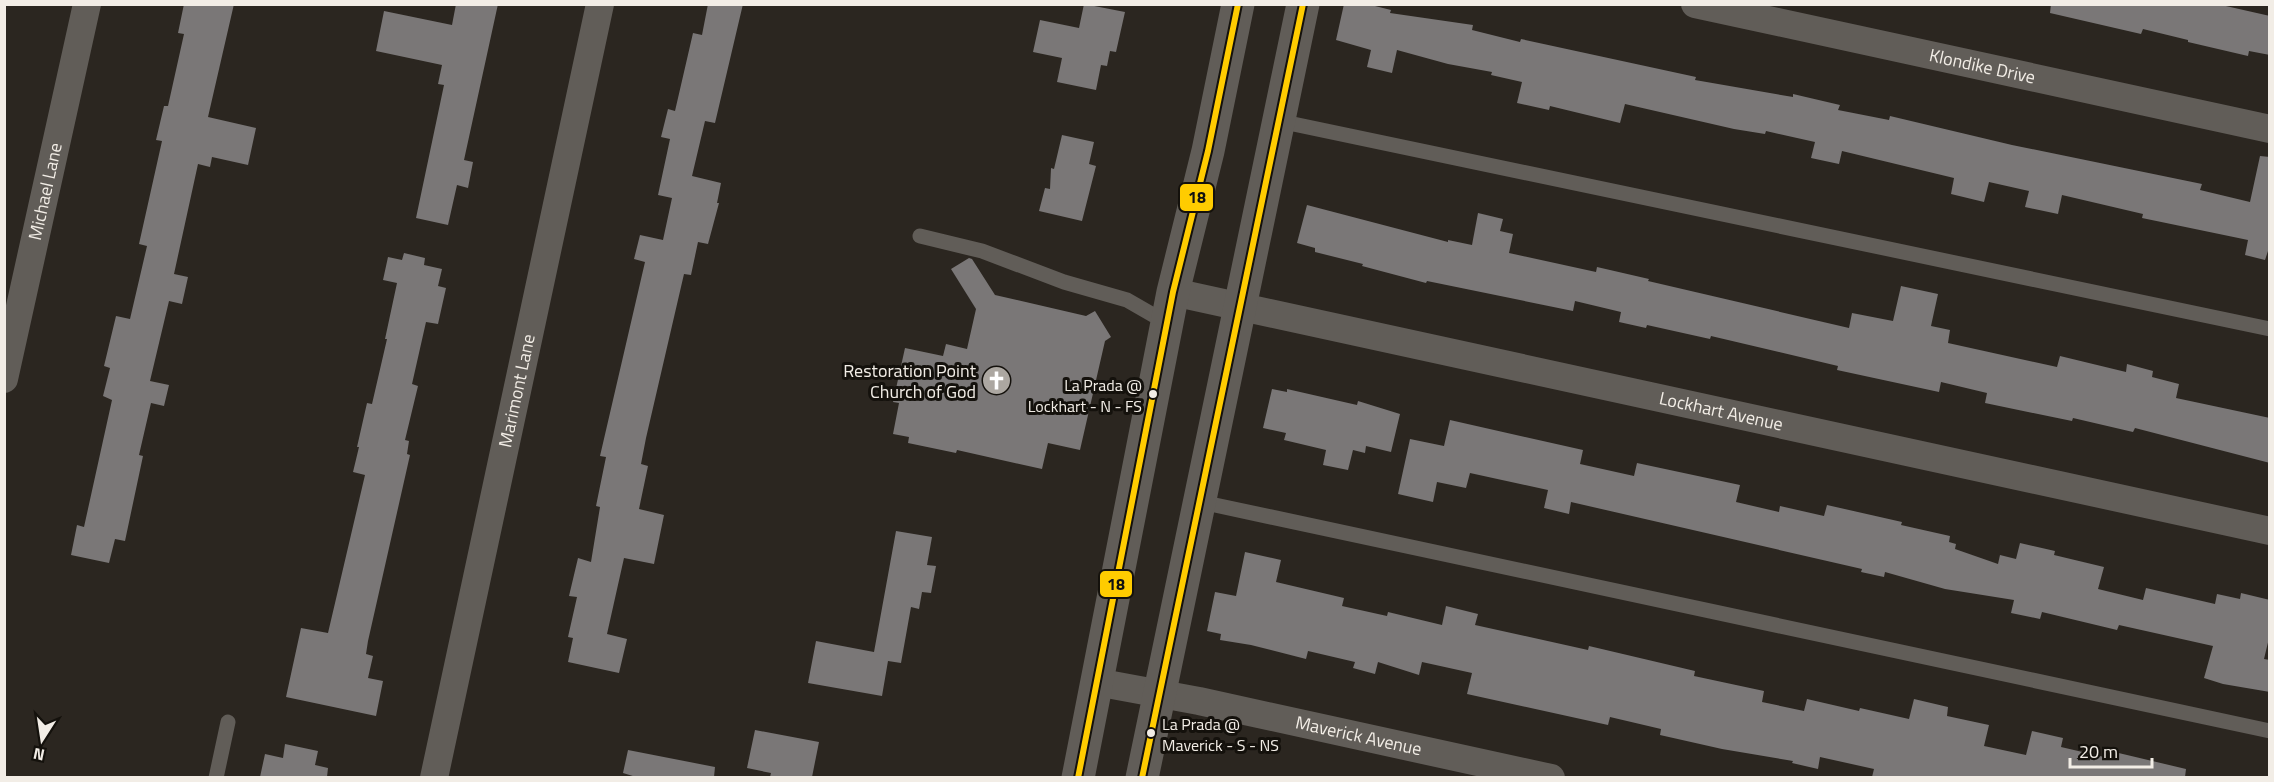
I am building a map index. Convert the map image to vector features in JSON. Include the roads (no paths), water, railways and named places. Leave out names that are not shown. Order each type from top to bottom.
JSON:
[{"type":"main road","points":[[1078,777],[1170,308],[1208,151],[1238,4]]},
{"type":"main road","points":[[1142,777],[1303,4]]},
{"type":"street","name":"Michael Lane","points":[[4,379],[87,4]]},
{"type":"street","name":"Marimont Lane","points":[[434,777],[600,4]]},
{"type":"street","name":"Klondike Drive","points":[[1695,4],[2270,129]]},
{"type":"street","name":"Lockhart Avenue","points":[[1170,308],[1240,307],[2270,531]]},
{"type":"street","name":"Maverick Avenue","points":[[1096,682],[1551,777]]},
{"type":"lane","points":[[1279,121],[2270,329]]},
{"type":"lane","points":[[920,236],[982,251],[1064,282],[1127,300],[1170,308]]},
{"type":"lane","points":[[1201,502],[2270,731]]},
{"type":"lane","points":[[216,777],[228,722]]},
{"type":"place","name":"Restoration Point Church of God","points":[[997,381]]},
{"type":"place","name":"La Prada @ Lockhart - N - FS","points":[[1153,394]]},
{"type":"place","name":"La Prada @ Maverick - S - NS","points":[[1151,733]]}]
